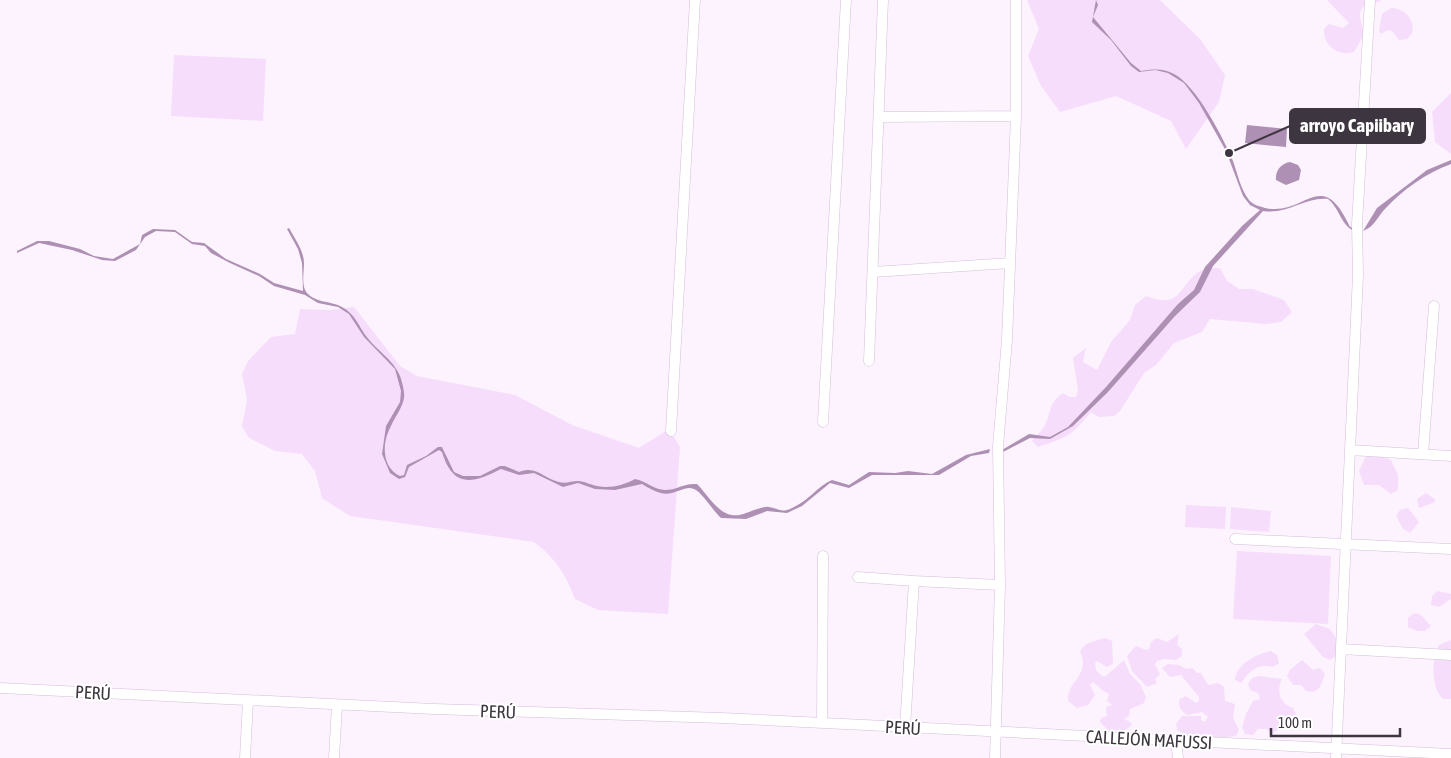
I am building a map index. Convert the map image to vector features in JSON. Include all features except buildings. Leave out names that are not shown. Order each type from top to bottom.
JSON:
[{"type":"street","points":[[671,431],[695,0]]},
{"type":"street","points":[[823,422],[846,0]]},
{"type":"street","points":[[869,361],[880,117],[883,0]]},
{"type":"street","points":[[996,758],[1000,584],[998,446],[1007,340],[1016,116],[1016,0]]},
{"type":"street","points":[[1336,753],[1358,275],[1357,224],[1370,0]]},
{"type":"street","points":[[880,117],[1016,116]]},
{"type":"street","points":[[873,272],[1010,263]]},
{"type":"street","points":[[1422,454],[1434,306]]},
{"type":"street","points":[[1350,450],[1451,456]]},
{"type":"street","points":[[1235,540],[1346,543],[1451,549]]},
{"type":"street","points":[[822,723],[823,556]]},
{"type":"street","points":[[858,577],[1000,584]]},
{"type":"street","points":[[905,728],[914,581]]},
{"type":"street","points":[[1341,649],[1451,655]]},
{"type":"street","name":"PERÚ","points":[[0,688],[337,705],[822,723],[996,732]]},
{"type":"street","points":[[245,758],[248,701]]},
{"type":"street","points":[[334,758],[337,705]]},
{"type":"street","name":"CALLEJÓN MAFUSSI","points":[[996,732],[1176,741],[1336,753],[1451,754]]},
{"type":"street","points":[[1176,741],[1178,758]]},
{"type":"shaded area","points":[[1027,0],[1160,0],[1200,39],[1225,75],[1219,102],[1186,149],[1171,121],[1116,96],[1060,112],[1041,86],[1028,56],[1039,29]]},
{"type":"shaded area","points":[[1096,0],[1098,5],[1093,17],[1131,63],[1141,71],[1155,70],[1139,72],[1131,66],[1111,40],[1092,22]]},
{"type":"shaded area","points":[[1327,0],[1382,0],[1366,5],[1361,10],[1360,18],[1365,33],[1354,52],[1342,53],[1337,51],[1326,40],[1324,29],[1329,24],[1343,28],[1349,23]]},
{"type":"shaded area","points":[[1391,8],[1404,12],[1411,19],[1412,33],[1407,39],[1399,40],[1392,31],[1388,30],[1381,34],[1379,31],[1382,14]]},
{"type":"shaded area","points":[[174,55],[266,59],[263,121],[171,116]]},
{"type":"shaded area","points":[[1155,70],[1174,74],[1191,89],[1200,101],[1223,140],[1233,161],[1241,186],[1251,202],[1265,208],[1279,209],[1321,196],[1330,199],[1340,209],[1350,227],[1355,228],[1355,231],[1347,226],[1328,199],[1311,201],[1280,211],[1263,211],[1213,266],[1200,292],[1175,316],[1108,392],[1073,426],[1050,439],[1030,438],[1003,452],[1002,450],[1029,434],[1050,437],[1068,427],[1106,387],[1178,304],[1194,290],[1205,267],[1242,226],[1260,210],[1250,205],[1243,196],[1226,151],[1199,103],[1184,83],[1168,73]]},
{"type":"shaded area","points":[[1451,93],[1451,154],[1435,142],[1432,112]]},
{"type":"shaded area","points":[[1390,109],[1398,111],[1402,124],[1397,137],[1387,144],[1380,140],[1379,132],[1383,119]]},
{"type":"shaded area","points":[[1247,125],[1287,129],[1286,147],[1245,143]]},
{"type":"shaded area","points":[[1451,160],[1451,164],[1424,177],[1407,189],[1384,210],[1373,225],[1363,231],[1377,208],[1427,170]]},
{"type":"shaded area","points":[[1290,162],[1298,165],[1301,170],[1299,180],[1286,185],[1276,180],[1276,176],[1284,164]]},
{"type":"shaded area","points":[[289,228],[302,254],[304,263],[303,283],[307,293],[315,299],[338,305],[350,313],[366,336],[389,360],[400,376],[404,398],[402,406],[388,432],[385,454],[389,467],[400,476],[404,475],[407,465],[426,456],[438,447],[442,447],[454,472],[463,476],[480,476],[500,466],[505,466],[519,472],[525,470],[535,471],[559,482],[580,481],[602,487],[617,486],[635,479],[657,489],[665,490],[697,484],[712,502],[724,512],[730,515],[738,515],[767,507],[781,510],[790,509],[832,480],[849,485],[869,472],[895,473],[908,471],[932,474],[966,455],[990,449],[989,453],[971,456],[939,475],[872,475],[849,488],[830,483],[802,506],[787,513],[767,511],[746,519],[721,518],[697,491],[691,488],[666,494],[642,484],[615,490],[595,489],[578,483],[563,487],[534,473],[519,475],[501,469],[481,478],[465,480],[452,472],[442,452],[439,450],[409,467],[405,477],[399,479],[390,473],[382,454],[386,426],[400,402],[401,391],[395,369],[364,337],[349,314],[338,307],[318,303],[305,295],[274,286],[259,276],[211,253],[205,246],[192,244],[175,232],[156,231],[145,237],[136,250],[115,261],[102,260],[72,250],[39,243],[17,253],[17,251],[37,241],[49,241],[80,249],[94,256],[113,259],[140,244],[142,235],[153,229],[175,230],[192,242],[204,243],[226,259],[260,274],[274,283],[303,291],[302,263],[298,249],[287,229]]},
{"type":"shaded area","points":[[1220,268],[1227,281],[1239,289],[1253,289],[1284,300],[1292,312],[1281,322],[1266,324],[1210,319],[1202,332],[1174,343],[1156,365],[1144,373],[1120,411],[1114,416],[1099,417],[1091,412],[1078,427],[1062,438],[1038,447],[1032,441],[1044,427],[1053,404],[1058,397],[1063,393],[1069,397],[1076,397],[1078,390],[1073,358],[1086,348],[1083,362],[1097,370],[1111,342],[1130,320],[1135,305],[1146,296],[1159,300],[1168,300],[1180,293],[1195,275],[1204,269]]},
{"type":"shaded area","points":[[354,307],[400,366],[417,376],[515,395],[572,425],[639,448],[669,429],[680,447],[668,614],[598,610],[575,599],[559,567],[534,542],[350,516],[322,498],[315,471],[302,454],[275,451],[249,438],[242,426],[247,400],[242,374],[248,361],[271,337],[295,334],[300,309],[330,310]]},
{"type":"shaded area","points":[[1371,453],[1391,460],[1398,475],[1398,490],[1391,494],[1379,485],[1364,485],[1359,471],[1365,458]]},
{"type":"shaded area","points":[[1426,493],[1435,499],[1435,502],[1419,508],[1417,499]]},
{"type":"shaded area","points":[[1186,505],[1226,507],[1225,529],[1185,527]]},
{"type":"shaded area","points":[[1231,507],[1271,511],[1269,532],[1230,529]]},
{"type":"shaded area","points":[[1408,508],[1419,522],[1410,533],[1403,529],[1396,516],[1400,510]]},
{"type":"shaded area","points":[[1237,551],[1331,556],[1328,624],[1233,619]]},
{"type":"shaded area","points":[[1438,591],[1451,594],[1451,599],[1439,607],[1431,605],[1432,596]]},
{"type":"shaded area","points":[[1414,613],[1421,615],[1431,626],[1425,631],[1417,631],[1408,627],[1408,618]]},
{"type":"shaded area","points":[[1316,624],[1330,629],[1339,642],[1336,656],[1330,660],[1323,657],[1304,634]]},
{"type":"shaded area","points":[[1179,634],[1177,645],[1182,649],[1182,656],[1176,660],[1164,659],[1157,661],[1155,664],[1160,674],[1155,679],[1157,683],[1147,687],[1132,671],[1127,656],[1136,646],[1146,650],[1149,649],[1151,642],[1157,638],[1167,642]]},
{"type":"shaded area","points":[[1105,638],[1112,641],[1113,664],[1107,667],[1097,661],[1095,663],[1096,670],[1102,676],[1106,676],[1124,660],[1130,674],[1140,684],[1146,697],[1144,703],[1130,709],[1129,716],[1124,719],[1132,725],[1124,731],[1108,730],[1100,722],[1101,718],[1107,716],[1106,707],[1112,705],[1107,701],[1109,694],[1093,682],[1090,685],[1095,695],[1088,705],[1077,708],[1068,701],[1071,688],[1083,666],[1080,651],[1088,644]]},
{"type":"shaded area","points":[[1451,640],[1451,699],[1443,699],[1434,680],[1435,658],[1439,645]]},
{"type":"shaded area","points":[[1271,651],[1277,655],[1279,663],[1273,667],[1263,666],[1254,669],[1241,683],[1235,680],[1239,669],[1243,665],[1260,654]]},
{"type":"shaded area","points":[[1302,660],[1313,670],[1320,668],[1325,674],[1320,687],[1314,692],[1306,691],[1301,685],[1293,685],[1287,676],[1290,670]]},
{"type":"shaded area","points":[[1168,664],[1179,665],[1186,669],[1193,668],[1197,673],[1201,673],[1208,685],[1218,683],[1224,687],[1225,701],[1235,704],[1233,718],[1239,730],[1236,736],[1217,738],[1197,735],[1189,737],[1178,731],[1176,724],[1182,716],[1201,716],[1201,720],[1204,722],[1208,717],[1202,712],[1187,715],[1181,710],[1179,706],[1180,699],[1186,696],[1196,703],[1199,701],[1199,697],[1181,675],[1170,677],[1162,668]]},
{"type":"shaded area","points":[[1259,676],[1282,679],[1279,688],[1280,696],[1285,703],[1293,708],[1296,715],[1292,721],[1285,719],[1279,722],[1278,730],[1272,734],[1266,729],[1258,729],[1253,735],[1245,734],[1242,727],[1246,714],[1253,701],[1260,699],[1258,693],[1250,690],[1248,684],[1252,678]]},
{"type":"place","name":"arroyo Capiibary","points":[[1229,153]]}]
